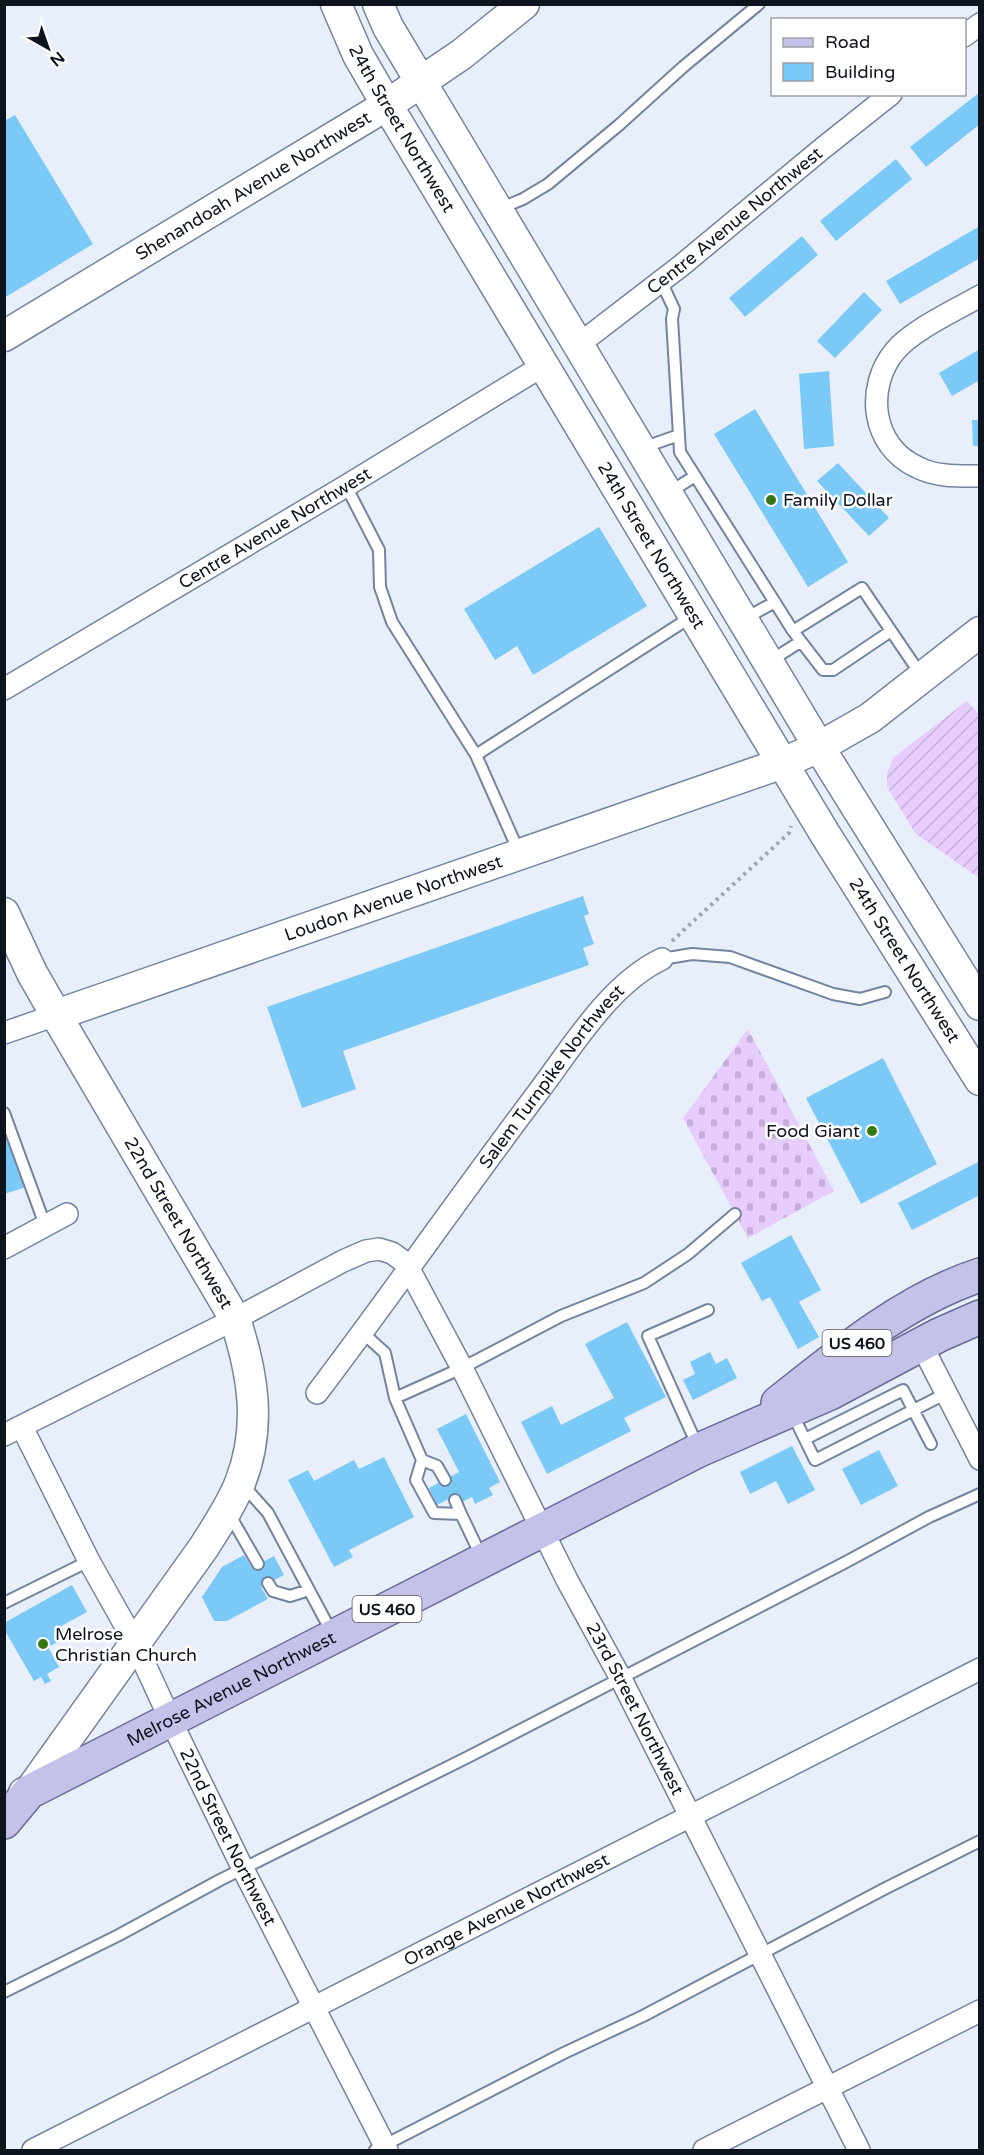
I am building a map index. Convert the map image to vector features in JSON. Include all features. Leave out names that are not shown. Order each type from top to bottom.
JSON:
[{"type":"main road","name":"24th Street Northwest","points":[[336,4],[358,56],[387,105],[825,834],[980,1080]]},
{"type":"main road","name":"24th Street Northwest","points":[[378,4],[388,27],[496,210],[819,747],[980,1005]]},
{"type":"main road","name":"Shenandoah Avenue Northwest","points":[[4,336],[387,105],[462,54],[524,4]]},
{"type":"main road","points":[[783,762],[819,747],[870,718],[980,632]]},
{"type":"main road","name":"Loudon Avenue Northwest","points":[[56,1015],[783,762]]},
{"type":"main road","name":"22nd Street Northwest","points":[[4,913],[32,974],[235,1319],[247,1355],[253,1419],[241,1482],[204,1547],[135,1643]]},
{"type":"main road","name":"Melrose Avenue Northwest","points":[[747,1429],[814,1374],[886,1322],[948,1288],[980,1275]]},
{"type":"main road","points":[[922,1346],[935,1320],[980,1299]]},
{"type":"main road","name":"Melrose Avenue Northwest","points":[[17,1797],[699,1450],[830,1393],[966,1322],[980,1317]]},
{"type":"main road","points":[[17,1797],[135,1643]]},
{"type":"main road","name":"US 460","points":[[4,1822],[17,1797]]},
{"type":"street","points":[[966,34],[980,24]]},
{"type":"street","name":"Centre Avenue Northwest","points":[[578,345],[662,281],[889,96]]},
{"type":"street","points":[[980,296],[908,338],[897,349],[885,364],[877,386],[876,405],[881,428],[888,441],[900,456],[916,467],[935,474],[980,476]]},
{"type":"street","name":"Centre Avenue Northwest","points":[[4,689],[346,486],[544,364]]},
{"type":"street","name":"Salem Turnpike Northwest","points":[[317,1393],[497,1146],[600,1010],[628,980],[646,967],[662,960]]},
{"type":"street","name":"Loudon Avenue Northwest","points":[[4,1033],[56,1015]]},
{"type":"street","points":[[4,1248],[67,1214]]},
{"type":"street","points":[[13,1431],[366,1251],[379,1250],[392,1253],[403,1260],[409,1269]]},
{"type":"street","name":"23rd Street Northwest","points":[[409,1269],[462,1368],[567,1581],[620,1677],[859,2151]]},
{"type":"street","points":[[922,1346],[980,1459]]},
{"type":"street","name":"22nd Street Northwest","points":[[13,1431],[135,1643],[243,1869],[315,2007],[382,2149]]},
{"type":"street","name":"Orange Avenue Northwest","points":[[33,2151],[980,1670]]},
{"type":"street","points":[[704,2151],[980,2011]]},
{"type":"lane","points":[[496,210],[523,200],[548,184],[759,4]]},
{"type":"lane","points":[[662,281],[674,309],[672,319],[680,452],[800,642],[823,670],[833,670],[891,631]]},
{"type":"lane","points":[[640,449],[679,435]]},
{"type":"lane","points":[[667,494],[695,476]]},
{"type":"lane","points":[[346,486],[380,550],[380,587],[392,622],[476,755],[519,854]]},
{"type":"lane","points":[[793,631],[862,588],[923,677]]},
{"type":"lane","points":[[744,619],[775,602]]},
{"type":"lane","points":[[476,755],[694,615]]},
{"type":"lane","points":[[769,661],[800,642]]},
{"type":"lane","name":"Salem Turnpike Northwest","points":[[662,960],[692,954],[730,957],[833,994],[860,999],[885,992]]},
{"type":"lane","points":[[4,1113],[45,1225]]},
{"type":"lane","points":[[395,1398],[462,1368],[561,1316],[644,1283],[688,1254],[735,1214]]},
{"type":"lane","points":[[699,1450],[648,1336],[708,1310]]},
{"type":"lane","points":[[363,1332],[385,1353],[395,1398],[422,1460],[416,1480],[434,1513],[461,1514]]},
{"type":"lane","points":[[805,1439],[903,1389],[931,1444]]},
{"type":"lane","points":[[790,1410],[815,1460],[945,1394]]},
{"type":"lane","points":[[422,1460],[437,1466],[445,1480]]},
{"type":"lane","points":[[241,1482],[268,1513],[334,1636]]},
{"type":"lane","points":[[4,1992],[468,1757],[846,1562],[929,1516],[980,1494]]},
{"type":"lane","points":[[455,1500],[483,1560]]},
{"type":"lane","points":[[227,1510],[258,1564]]},
{"type":"lane","points":[[4,1603],[89,1561]]},
{"type":"lane","points":[[268,1583],[273,1591],[290,1596],[309,1590]]},
{"type":"lane","points":[[382,2149],[564,2053],[644,2016],[980,1841]]},
{"type":"path","points":[[662,960],[667,947],[789,833],[793,821]]},
{"type":"green space","points":[[967,701],[979,714],[979,878],[916,834],[887,787],[887,773],[894,757]]},
{"type":"green space","points":[[748,1029],[834,1191],[748,1238],[683,1118]]},
{"type":"building","points":[[980,92],[980,124],[926,167],[910,147]]},
{"type":"building","points":[[15,115],[93,244],[4,298],[4,121]]},
{"type":"building","points":[[896,159],[912,179],[836,241],[820,221]]},
{"type":"building","points":[[980,226],[980,258],[900,304],[886,281]]},
{"type":"building","points":[[802,236],[818,255],[745,317],[729,298]]},
{"type":"building","points":[[864,292],[882,310],[835,358],[817,341]]},
{"type":"building","points":[[980,349],[980,380],[952,396],[939,373]]},
{"type":"building","points":[[829,371],[834,446],[804,449],[799,374]]},
{"type":"building","points":[[755,409],[848,562],[808,587],[714,434]]},
{"type":"building","points":[[972,420],[980,420],[980,446],[973,446]]},
{"type":"building","points":[[838,463],[889,518],[869,536],[817,481]]},
{"type":"building","points":[[599,527],[647,606],[533,675],[517,646],[495,660],[464,609]]},
{"type":"building","points":[[583,896],[589,914],[584,916],[594,944],[583,948],[589,965],[343,1051],[356,1089],[302,1108],[267,1007]]},
{"type":"building","name":"Food Giant","points":[[883,1058],[937,1164],[861,1204],[806,1098]]},
{"type":"building","points":[[4,1126],[26,1187],[4,1194]]},
{"type":"building","points":[[980,1161],[980,1195],[912,1230],[898,1203]]},
{"type":"building","points":[[791,1235],[821,1290],[799,1302],[819,1337],[798,1349],[770,1297],[762,1301],[741,1263]]},
{"type":"building","points":[[627,1322],[666,1397],[624,1418],[631,1431],[547,1474],[521,1422],[552,1406],[561,1425],[614,1398],[585,1344]]},
{"type":"building","points":[[710,1352],[716,1364],[727,1358],[737,1378],[693,1400],[683,1380],[695,1374],[690,1362]]},
{"type":"building","points":[[466,1414],[500,1482],[489,1488],[493,1495],[475,1504],[472,1497],[462,1502],[451,1498],[437,1505],[429,1488],[459,1472],[437,1429]]},
{"type":"building","points":[[792,1446],[815,1490],[788,1504],[776,1481],[750,1494],[740,1472]]},
{"type":"building","points":[[879,1450],[898,1486],[861,1505],[842,1469]]},
{"type":"building","points":[[384,1457],[414,1517],[349,1550],[353,1557],[334,1567],[288,1480],[308,1470],[314,1481],[354,1460],[359,1469]]},
{"type":"building","points":[[244,1555],[252,1568],[274,1556],[284,1575],[261,1587],[268,1599],[227,1621],[214,1621],[202,1597],[222,1567]]},
{"type":"building","points":[[72,1585],[87,1612],[61,1626],[64,1631],[62,1640],[48,1647],[59,1667],[47,1674],[51,1681],[45,1684],[41,1677],[34,1681],[4,1629],[4,1623]]},
{"type":"place","name":"Family Dollar","points":[[771,500]]},
{"type":"place","name":"Food Giant","points":[[872,1131]]},
{"type":"place","name":"Melrose Christian Church","points":[[43,1644]]}]
